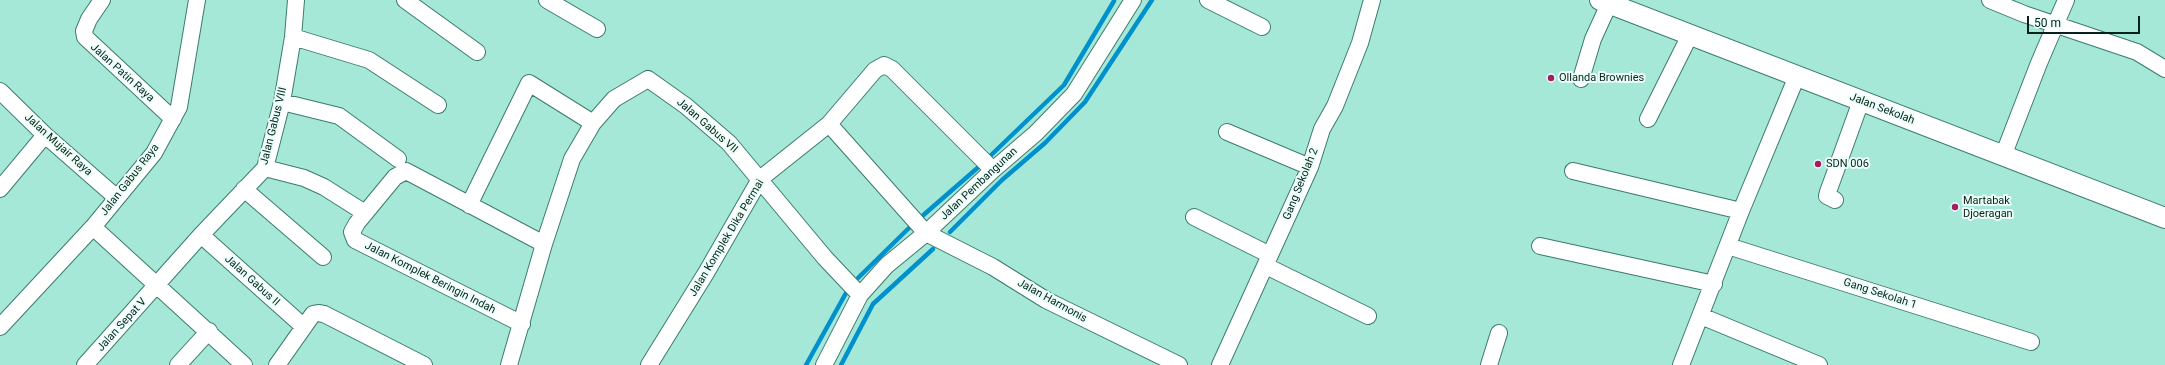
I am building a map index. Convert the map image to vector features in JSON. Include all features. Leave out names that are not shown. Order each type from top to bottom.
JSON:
[{"type":"street","name":"Jalan Patin Raya","points":[[102,0],[89,19],[84,31],[85,37],[173,119]]},
{"type":"street","name":"Jalan Gabus Raya","points":[[0,327],[93,227],[154,153],[179,108],[197,0]]},
{"type":"street","name":"Jalan Gabus VIII","points":[[158,284],[201,235],[265,168],[282,102],[293,37],[296,0]]},
{"type":"street","points":[[405,0],[477,52]]},
{"type":"street","points":[[547,0],[597,29]]},
{"type":"street","points":[[1208,0],[1262,27]]},
{"type":"street","name":"Gang Sekolah 2","points":[[1220,365],[1310,167],[1322,129],[1335,106],[1360,43],[1372,0]]},
{"type":"street","points":[[1990,0],[2137,52],[2165,69]]},
{"type":"street","points":[[2003,156],[2055,24],[2066,0]]},
{"type":"street","name":"Jalan Pembangunan","points":[[824,365],[860,295],[887,265],[926,233],[993,170],[1036,133],[1074,94],[1130,1]]},
{"type":"street","points":[[1582,78],[1604,1]]},
{"type":"street","name":"Jalan Sekolah","points":[[1604,1],[2165,218]]},
{"type":"street","points":[[1648,119],[1690,35]]},
{"type":"street","points":[[293,37],[369,60],[438,105]]},
{"type":"street","name":"Jalan Komplek Dika Permai","points":[[649,365],[706,273],[760,179],[829,124],[875,70],[884,66],[892,69],[993,170]]},
{"type":"street","points":[[1681,365],[1714,284],[1741,211],[1797,76]]},
{"type":"street","name":"Jalan Gabus VII","points":[[593,123],[614,99],[648,79],[686,106],[729,143],[825,258],[860,295]]},
{"type":"street","points":[[469,205],[529,84],[593,123],[572,159],[544,244],[509,365]]},
{"type":"street","name":"Jalan Mujair Raya","points":[[0,91],[45,135],[117,198]]},
{"type":"street","points":[[1835,200],[1827,196],[1828,192],[1861,101]]},
{"type":"street","points":[[282,102],[339,116],[398,159]]},
{"type":"street","points":[[829,124],[926,233]]},
{"type":"street","points":[[1227,132],[1310,167]]},
{"type":"street","points":[[0,189],[45,135]]},
{"type":"street","points":[[265,168],[304,178],[324,187],[365,213]]},
{"type":"street","name":"Jalan Komplek Beringin Indah","points":[[522,324],[355,240],[352,232],[365,213],[395,177],[406,171],[544,244]]},
{"type":"street","points":[[1574,171],[1741,211]]},
{"type":"street","points":[[244,189],[323,257]]},
{"type":"street","points":[[1194,217],[1368,316]]},
{"type":"street","points":[[93,227],[158,284],[244,365]]},
{"type":"street","name":"Jalan Harmonis","points":[[926,233],[993,267],[1046,300],[1169,363]]},
{"type":"street","name":"Jalan Gabus II","points":[[201,235],[304,326]]},
{"type":"street","points":[[1540,246],[1714,284]]},
{"type":"street","name":"Gang Sekolah 1","points":[[1728,246],[2031,342]]},
{"type":"street","name":"Jalan Sepat V","points":[[85,365],[158,284]]},
{"type":"street","points":[[277,365],[313,314],[324,314],[424,365]]},
{"type":"street","points":[[1701,316],[1819,365]]},
{"type":"street","points":[[178,365],[209,331]]},
{"type":"street","points":[[1489,365],[1499,333]]},
{"type":"waterway","points":[[950,232],[1002,180],[1045,143],[1085,102],[1152,0]]},
{"type":"waterway","points":[[987,159],[1064,85],[1114,1]]},
{"type":"waterway","points":[[920,218],[982,164]]},
{"type":"waterway","points":[[858,278],[910,227]]},
{"type":"waterway","points":[[841,365],[873,304],[933,249]]},
{"type":"waterway","points":[[806,365],[846,293]]},
{"type":"place","name":"Ollanda Brownies","points":[[1551,78]]},
{"type":"place","name":"SDN 006","points":[[1818,164]]},
{"type":"place","name":"Martabak Djoeragan","points":[[1955,207]]}]
